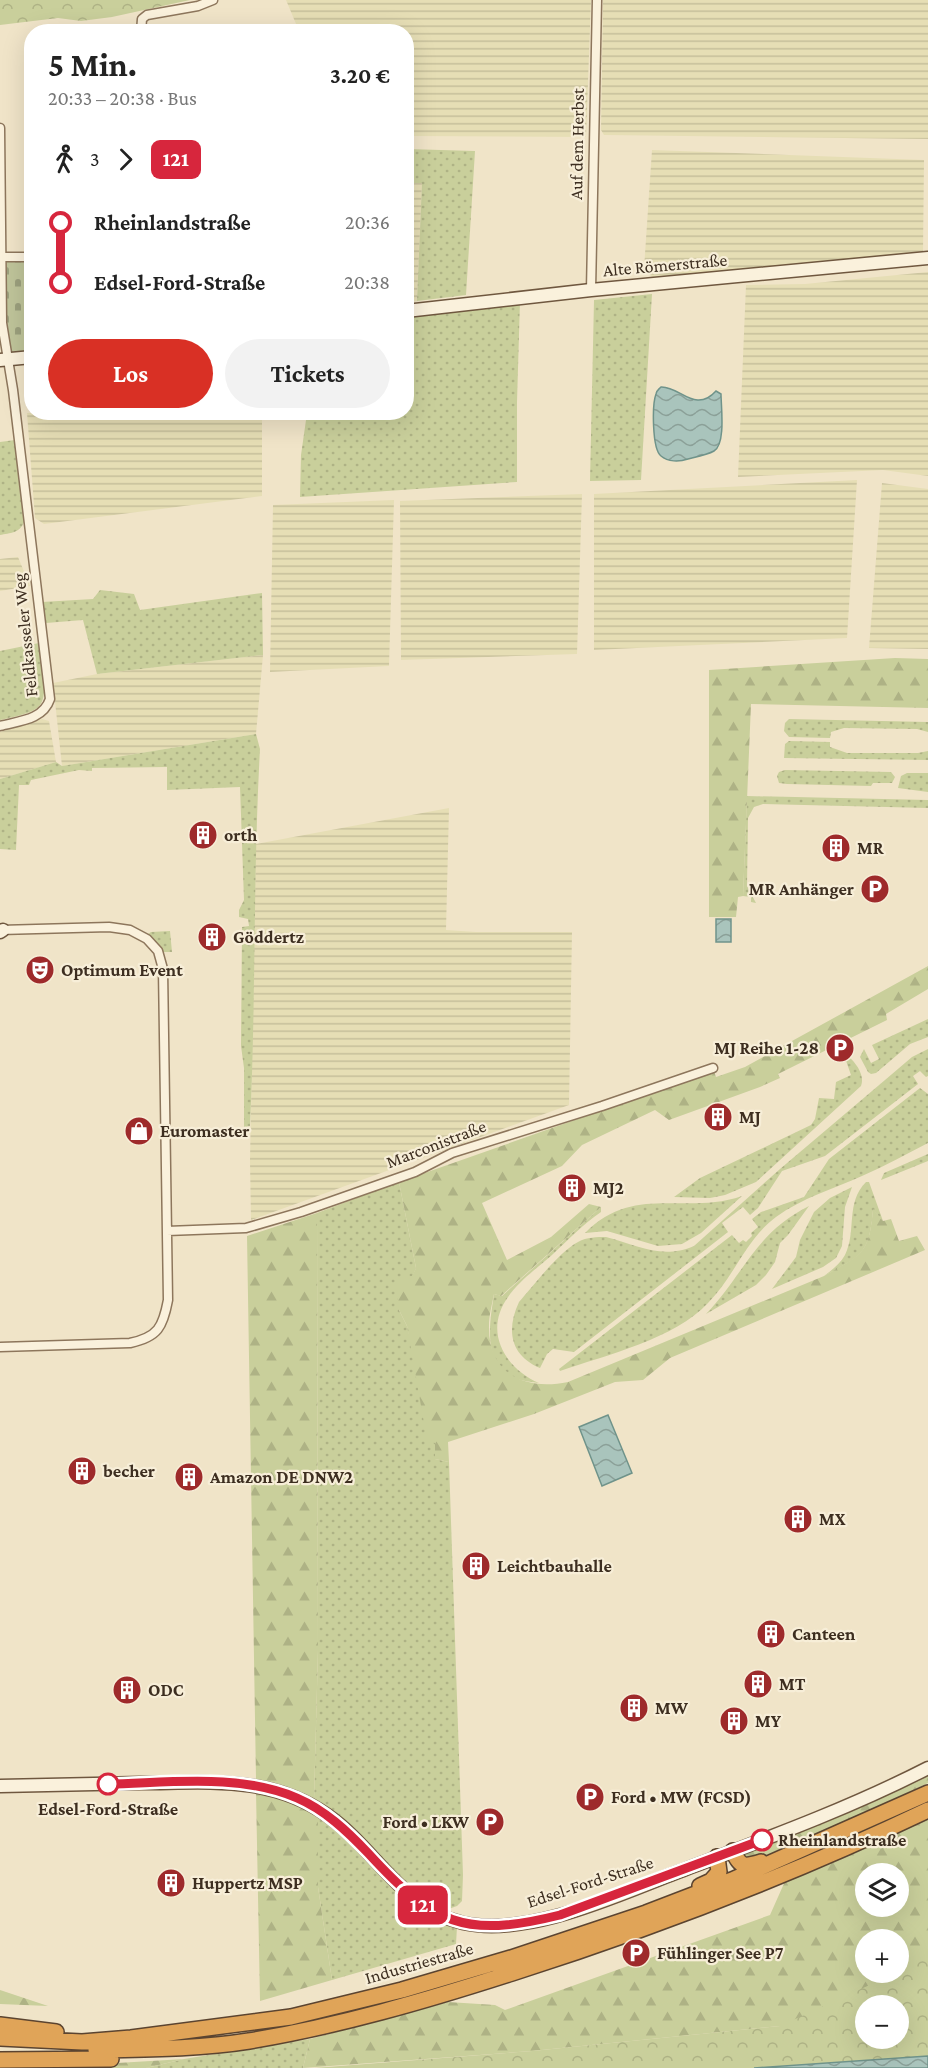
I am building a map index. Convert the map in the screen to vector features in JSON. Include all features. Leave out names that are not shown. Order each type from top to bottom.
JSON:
[{"type":"highway","name":"Industriestraße","points":[[0,2038],[82,2042],[131,2037],[291,2017],[391,1993],[511,1958],[646,1913],[732,1880],[928,1793]]},
{"type":"highway","name":"Industriestraße","points":[[0,2048],[72,2051],[208,2045],[247,2041],[367,2017],[557,1959],[667,1920],[879,1833],[928,1810]]},
{"type":"highway","points":[[733,1851],[742,1865],[749,1866],[807,1847]]},
{"type":"highway","points":[[646,1913],[711,1881],[719,1872],[717,1857]]},
{"type":"highway","points":[[0,2025],[32,2030],[131,2037]]},
{"type":"highway","points":[[0,2060],[117,2059],[175,2054],[208,2045]]},
{"type":"street","points":[[141,24],[142,19],[147,15],[198,6],[213,0]]},
{"type":"street","name":"Auf dem Herbst","points":[[591,290],[597,0]]},
{"type":"street","name":"Feldkasseler Weg","points":[[0,128],[4,360],[50,699],[47,708],[40,713],[0,726]]},
{"type":"street","points":[[1,257],[24,257]]},
{"type":"street","name":"Alte Römerstraße","points":[[414,310],[591,290],[928,258]]},
{"type":"street","points":[[4,360],[24,358]]},
{"type":"street","points":[[0,1347],[130,1343],[147,1339],[155,1334],[161,1325],[168,1300],[163,969],[158,951],[147,939],[130,930],[109,927],[1,931]]},
{"type":"street","name":"Marconistraße","points":[[168,1231],[246,1228],[268,1222],[415,1172],[452,1153],[713,1068]]},
{"type":"street","name":"Edsel-Ford-Straße","points":[[0,1786],[227,1782],[266,1788],[297,1798],[327,1815],[348,1832],[396,1884],[439,1915],[461,1923],[486,1927],[532,1922],[560,1915],[825,1816],[928,1768]]},
{"type":"shaded area","points":[[286,0],[591,0],[586,137],[414,136],[414,24],[296,24]]},
{"type":"shaded area","points":[[603,0],[928,0],[928,139],[604,135],[601,130]]},
{"type":"shaded area","points":[[652,150],[924,160],[923,253],[653,278],[644,269]]},
{"type":"shaded area","points":[[414,183],[422,183],[417,301],[414,302]]},
{"type":"shaded area","points":[[928,272],[928,476],[883,470],[738,477],[746,285],[805,284]]},
{"type":"shaded area","points":[[28,420],[262,420],[262,496],[44,524],[35,518]]},
{"type":"shaded area","points":[[857,480],[847,638],[594,650],[594,494]]},
{"type":"shaded area","points":[[882,483],[928,489],[928,649],[869,648]]},
{"type":"shaded area","points":[[582,494],[577,654],[401,660],[400,501]]},
{"type":"shaded area","points":[[394,500],[389,666],[270,672],[273,505]]},
{"type":"shaded area","points":[[18,557],[30,586],[0,591],[0,559]]},
{"type":"shaded area","points":[[263,655],[256,734],[62,766],[53,683],[97,674]]},
{"type":"shaded area","points":[[42,719],[49,721],[56,762],[0,779],[0,732]]},
{"type":"shaded area","points":[[449,808],[446,930],[572,932],[569,1105],[251,1220],[256,844]]},
{"type":"green space","points":[[0,0],[190,0],[112,17],[81,21],[58,18],[0,25]]},
{"type":"green space","points":[[414,149],[475,151],[466,295],[417,301],[422,183],[414,183]]},
{"type":"green space","points":[[7,262],[24,262],[24,355],[13,356],[10,352],[6,314]]},
{"type":"green space","points":[[652,294],[641,480],[590,481],[594,300]]},
{"type":"green space","points":[[520,301],[517,482],[300,497],[301,455],[306,420],[414,420],[414,316]]},
{"type":"green space","points":[[15,440],[24,522],[17,530],[0,535],[0,442]]},
{"type":"green space","points":[[100,590],[134,594],[140,610],[262,593],[263,655],[97,674],[83,620],[46,623],[42,602],[93,599]]},
{"type":"green space","points":[[39,643],[44,678],[44,696],[41,703],[29,712],[0,720],[0,651]]},
{"type":"green space","points":[[895,658],[928,659],[928,708],[751,704],[743,896],[738,897],[736,917],[709,917],[709,670]]},
{"type":"green space","points":[[789,719],[928,722],[928,732],[917,729],[844,728],[831,732],[830,738],[789,737],[784,731],[785,723]]},
{"type":"green space","points":[[256,734],[260,749],[252,1079],[250,1126],[244,1127],[244,1068],[241,1046],[242,927],[249,926],[248,919],[239,917],[239,910],[244,900],[240,787],[167,790],[167,767],[92,768],[92,771],[79,770],[31,780],[29,785],[19,785],[16,850],[0,849],[0,779],[56,762],[62,766]]},
{"type":"green space","points":[[789,741],[830,742],[830,747],[847,753],[928,751],[928,760],[784,758],[785,744]]},
{"type":"green space","points":[[785,770],[891,772],[895,777],[892,783],[873,783],[871,786],[779,783],[777,776],[779,772]]},
{"type":"green space","points":[[907,773],[928,773],[928,792],[898,788],[901,776]]},
{"type":"green space","points":[[747,796],[928,800],[928,808],[763,804],[754,807],[748,818],[747,886],[756,903],[751,902],[751,897],[743,896]]},
{"type":"green space","points":[[170,931],[172,952],[162,952],[148,934]]},
{"type":"green space","points":[[928,966],[928,989],[886,1014],[887,1020],[778,1074],[780,1078],[669,1120],[655,1110],[582,1145],[562,1166],[482,1203],[507,1260],[551,1237],[589,1204],[601,1207],[501,1296],[494,1294],[489,1322],[490,1343],[502,1367],[524,1381],[537,1384],[568,1382],[824,1276],[847,1263],[866,1245],[873,1209],[883,1221],[891,1219],[899,1241],[917,1236],[925,1250],[670,1358],[643,1380],[615,1382],[534,1414],[448,1442],[449,1462],[435,1459],[435,1443],[427,1440],[407,1326],[399,1310],[395,1278],[412,1276],[416,1268],[399,1182],[714,1071],[716,1077],[745,1067]]},
{"type":"green space","points":[[928,1019],[928,1037],[910,1044],[876,1073],[868,1072],[860,1057],[864,1049],[871,1063],[879,1059],[872,1045]]},
{"type":"green space","points":[[928,1049],[928,1076],[926,1077],[920,1071],[913,1076],[918,1084],[825,1156],[782,1171],[758,1208],[750,1215],[743,1207],[722,1223],[728,1232],[574,1352],[553,1349],[547,1354],[540,1368],[522,1356],[513,1341],[515,1312],[519,1302],[563,1253],[585,1239],[603,1237],[660,1251],[671,1252],[694,1246],[780,1169],[912,1057]]},
{"type":"green space","points":[[849,1057],[860,1070],[861,1086],[756,1182],[725,1195],[710,1198],[674,1197],[700,1178],[811,1125],[815,1119],[819,1098],[834,1099],[836,1082],[851,1075],[845,1058]]},
{"type":"green space","points":[[920,1088],[928,1094],[928,1143],[871,1172],[807,1199],[776,1217],[756,1236],[708,1303],[677,1327],[618,1352],[560,1371],[559,1369],[732,1235],[739,1243],[743,1240],[746,1242],[758,1227],[752,1219],[761,1212],[804,1197],[829,1159]]},
{"type":"green space","points":[[928,1154],[928,1161],[881,1180],[884,1173]]},
{"type":"green space","points":[[399,1182],[416,1268],[399,1310],[407,1326],[435,1443],[435,1459],[449,1462],[463,1875],[462,1901],[457,1906],[446,1910],[408,1887],[350,1826],[314,1800],[318,1650],[317,1213]]},
{"type":"green space","points":[[866,1182],[869,1182],[883,1221],[873,1210],[869,1236],[861,1252],[824,1276],[845,1255],[853,1208]]},
{"type":"green space","points":[[852,1187],[845,1207],[842,1246],[836,1258],[823,1267],[772,1289],[796,1257],[800,1240],[814,1212],[830,1198]]},
{"type":"green space","points":[[742,1196],[701,1233],[682,1244],[658,1246],[607,1231],[585,1233],[603,1218],[622,1209],[660,1203],[721,1201]]},
{"type":"green space","points":[[809,1206],[780,1243],[775,1262],[766,1275],[756,1285],[706,1314],[763,1241],[776,1228]]},
{"type":"green space","points":[[601,1207],[601,1212],[517,1286],[501,1310],[498,1336],[501,1348],[516,1368],[539,1383],[516,1379],[497,1363],[493,1353],[490,1329],[494,1294],[502,1296]]},
{"type":"green space","points":[[317,1213],[318,1650],[314,1800],[284,1786],[256,1779],[247,1236]]},
{"type":"green space","points":[[928,1773],[928,1783],[869,1811],[753,1861],[749,1862],[742,1855],[752,1849],[753,1851],[777,1842],[777,1840]]},
{"type":"green space","points":[[256,1792],[296,1804],[318,1816],[318,1887],[332,1980],[260,2001]]},
{"type":"green space","points":[[318,1816],[410,1902],[432,1917],[457,1927],[456,1944],[332,1980],[318,1887]]},
{"type":"green space","points":[[928,1818],[928,2007],[909,2007],[909,1995],[855,1995],[855,2029],[780,2026],[532,2051],[303,2068],[310,2039],[448,2002],[495,2005],[505,2010],[770,1915],[786,1879]]},
{"type":"green space","points":[[928,1954],[928,2056],[754,2068],[314,2068],[532,2051],[780,2026],[874,1983],[909,1983],[909,1965]]},
{"type":"green space","points":[[0,1990],[48,2006],[0,2004]]},
{"type":"green space","points":[[310,2039],[303,2068],[146,2068],[184,2059]]},
{"type":"green space","points":[[184,2059],[146,2068],[0,2068],[0,2062],[84,2065]]},
{"type":"water","points":[[661,387],[675,390],[694,400],[701,400],[716,391],[721,394],[721,433],[718,447],[714,451],[681,461],[661,456],[654,436],[653,417],[656,394]]},
{"type":"water","points":[[716,919],[731,919],[731,942],[716,942]]},
{"type":"water","points":[[608,1415],[632,1473],[602,1486],[579,1427]]},
{"type":"water","points":[[928,2056],[928,2068],[754,2068]]},
{"type":"bus line","name":"121","points":[[108,1784],[227,1782],[266,1788],[297,1798],[327,1815],[348,1832],[396,1884],[416,1900],[439,1915],[461,1923],[486,1927],[532,1922],[560,1915],[762,1840]]},
{"type":"place","name":"orth","points":[[203,835]]},
{"type":"place","name":"MR","points":[[836,848]]},
{"type":"place","name":"MR Anhänger","points":[[875,889]]},
{"type":"place","name":"Göddertz","points":[[212,937]]},
{"type":"place","name":"Optimum Event","points":[[40,970]]},
{"type":"place","name":"MJ Reihe 1-28","points":[[840,1048]]},
{"type":"place","name":"MJ","points":[[718,1117]]},
{"type":"place","name":"Euromaster","points":[[139,1131]]},
{"type":"place","name":"MJ2","points":[[572,1188]]},
{"type":"place","name":"becher","points":[[82,1471]]},
{"type":"place","name":"Amazon DE DNW2","points":[[189,1477]]},
{"type":"place","name":"MX","points":[[798,1519]]},
{"type":"place","name":"Leichtbauhalle","points":[[476,1566]]},
{"type":"place","name":"Canteen","points":[[771,1634]]},
{"type":"place","name":"MT","points":[[758,1684]]},
{"type":"place","name":"ODC","points":[[127,1690]]},
{"type":"place","name":"MW","points":[[634,1708]]},
{"type":"place","name":"MY","points":[[734,1721]]},
{"type":"place","name":"Edsel-Ford-Straße","points":[[108,1784]]},
{"type":"place","name":"Ford • MW (FCSD)","points":[[590,1797]]},
{"type":"place","name":"Ford • LKW","points":[[490,1822]]},
{"type":"place","name":"Rheinlandstraße","points":[[762,1840]]},
{"type":"place","name":"Huppertz MSP","points":[[171,1883]]},
{"type":"place","name":"Fühlinger See P7","points":[[636,1953]]}]
